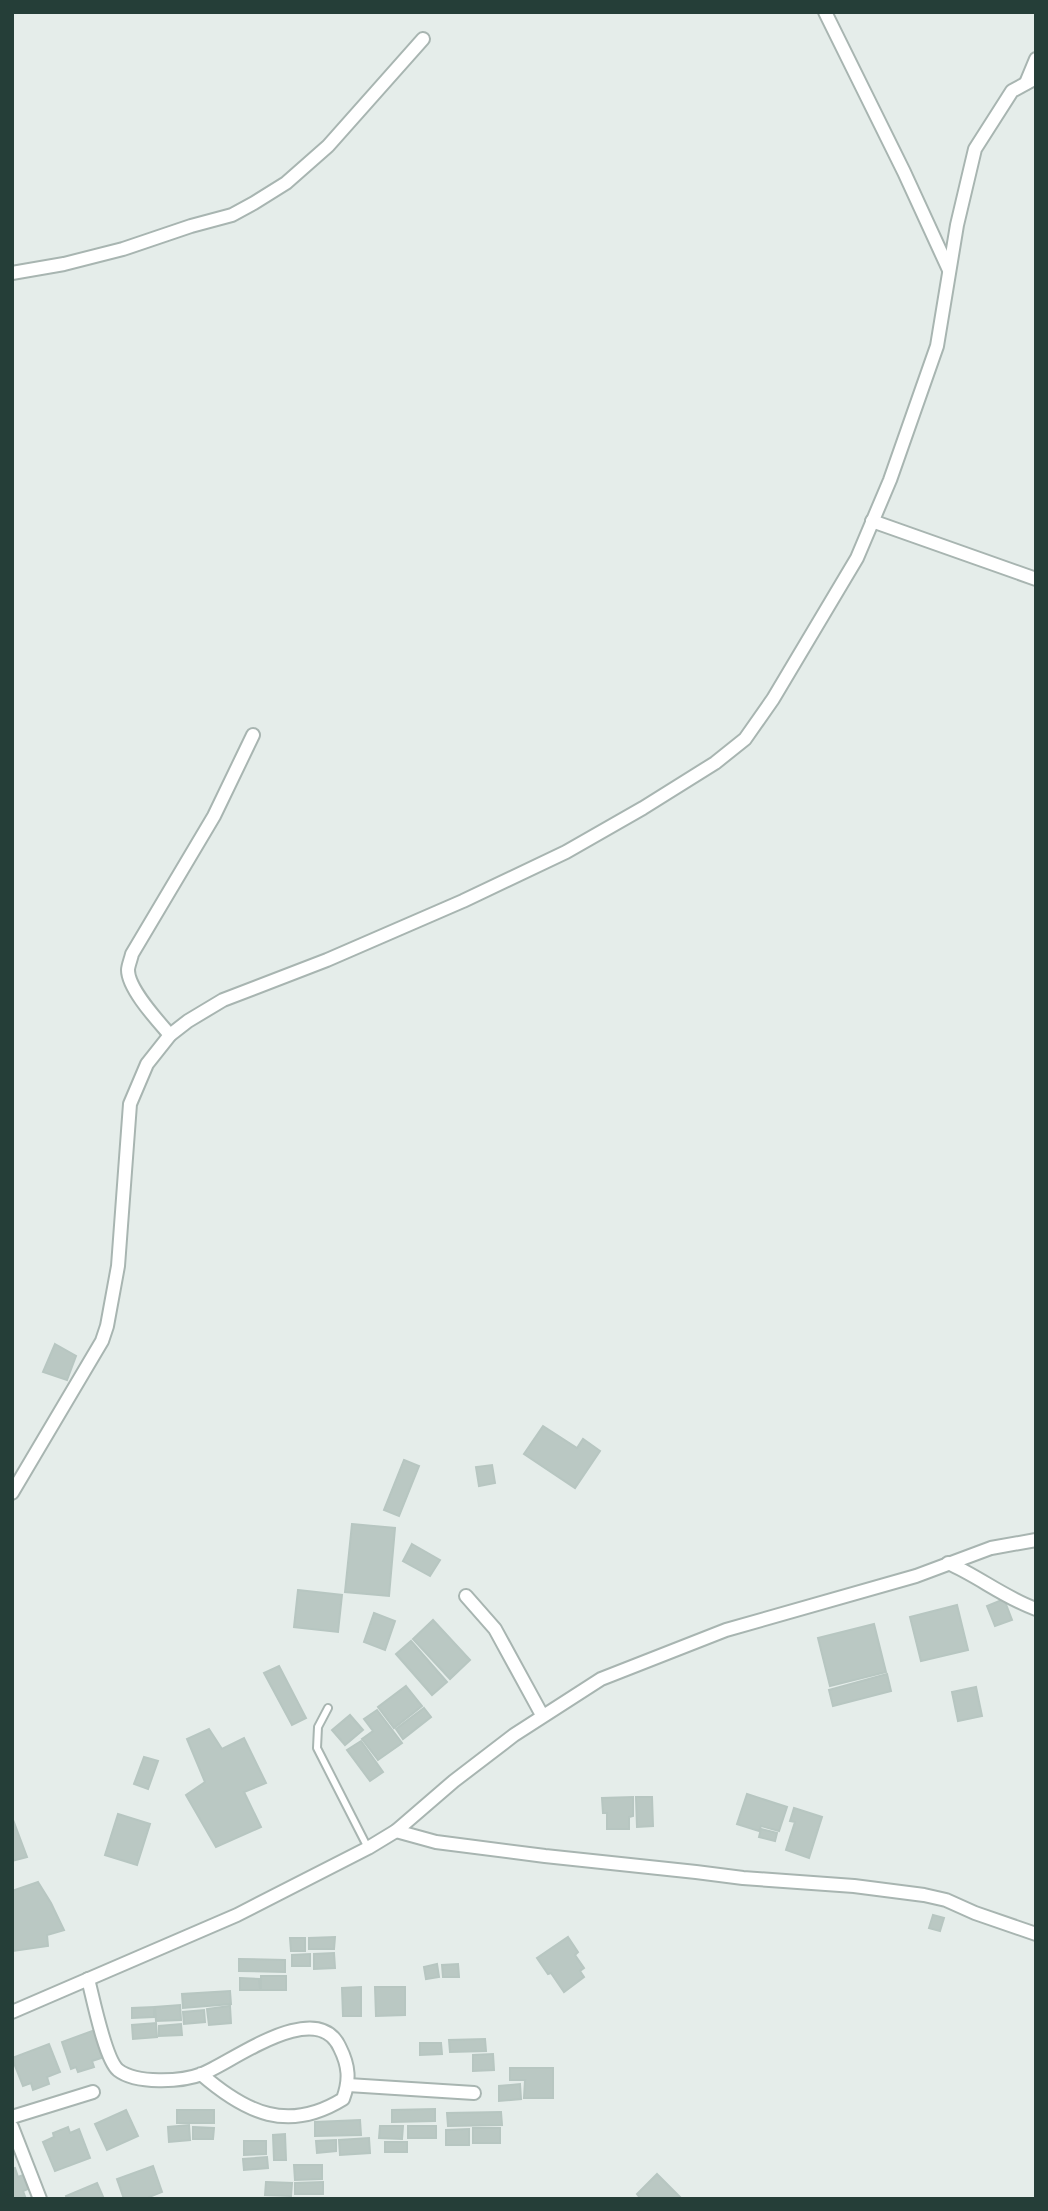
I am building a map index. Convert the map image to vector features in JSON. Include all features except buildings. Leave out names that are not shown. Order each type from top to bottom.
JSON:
[{"type":"street","points":[[825,12],[949,270]]},
{"type":"street","points":[[12,273],[64,264],[123,249],[232,215],[254,203],[286,183],[328,146],[423,39]]},
{"type":"street","points":[[12,1493],[102,1341],[118,1266],[130,1104],[147,1064],[170,1035],[223,1000],[327,960],[463,901],[566,852],[715,763],[745,739],[773,699],[857,558],[890,480],[937,346],[957,225],[975,149],[1012,91],[1031,80],[1036,59]]},
{"type":"street","points":[[872,521],[1036,579]]},
{"type":"street","points":[[170,1035],[130,981],[128,970],[132,954],[214,816],[253,735]]},
{"type":"street","points":[[12,2012],[237,1915],[368,1848],[396,1831],[454,1781],[542,1715],[601,1679],[726,1630],[916,1576],[991,1548],[1036,1540]]},
{"type":"street","points":[[948,1563],[971,1573],[1011,1599],[1036,1609]]},
{"type":"street","points":[[466,1597],[495,1629],[542,1715]]},
{"type":"street","points":[[396,1831],[436,1842],[545,1856],[924,1895],[946,1900],[1036,1934]]},
{"type":"street","points":[[88,1979],[108,2054],[116,2069],[131,2077],[166,2080],[201,2074],[261,2041],[279,2034],[304,2030],[322,2031],[337,2042],[347,2064],[348,2085],[343,2099],[314,2114],[267,2115],[239,2103],[201,2074]]},
{"type":"street","points":[[348,2085],[474,2092]]},
{"type":"street","points":[[12,2117],[93,2092]]},
{"type":"street","points":[[12,2127],[40,2199]]},
{"type":"lane","points":[[328,1708],[318,1727],[317,1748],[368,1848]]}]
